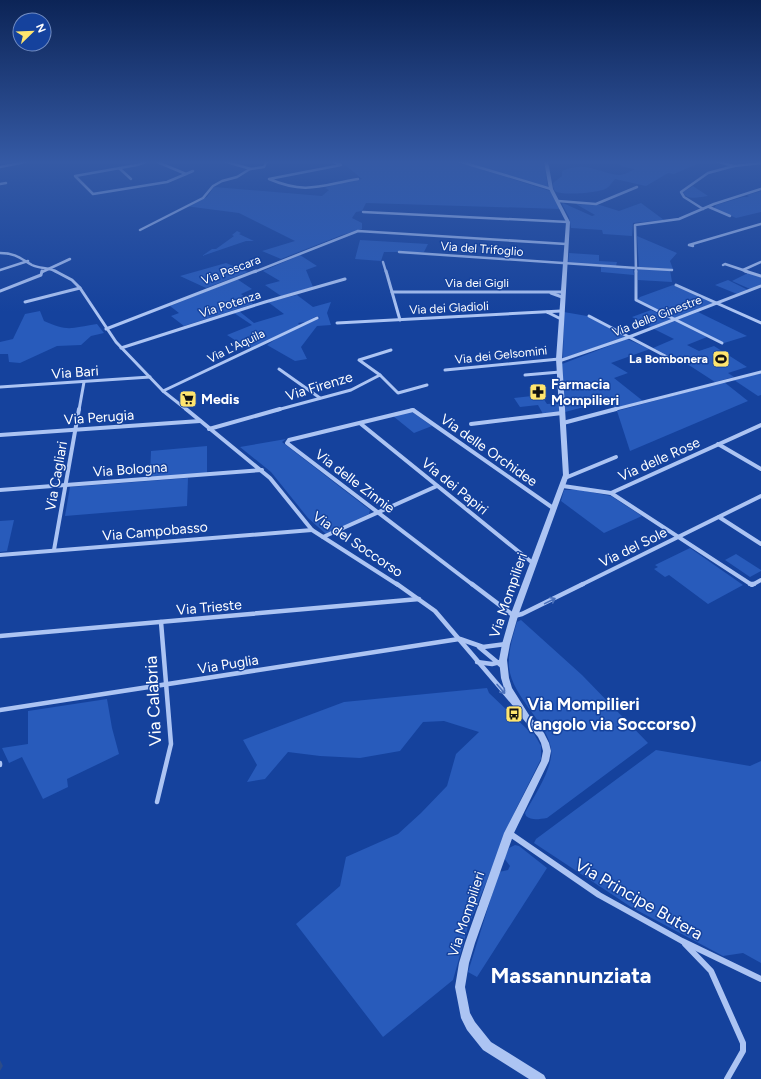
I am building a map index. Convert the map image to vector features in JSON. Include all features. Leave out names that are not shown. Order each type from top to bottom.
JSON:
[{"type":"street","points":[[140,230],[175,211]]},
{"type":"street","points":[[363,212],[568,222],[563,211]]},
{"type":"street","points":[[697,211],[679,219],[635,225],[636,300],[722,343]]},
{"type":"street","points":[[719,211],[730,216]]},
{"type":"street","name":"Via Mompilieri","points":[[540,1079],[487,1046],[471,1026],[462,1000],[460,987],[464,963],[509,833],[542,768],[546,756],[545,743],[541,734],[526,717],[508,688],[501,661],[514,616],[565,478],[559,360],[564,263],[568,222]]},
{"type":"street","points":[[693,246],[689,244],[761,224]]},
{"type":"street","name":"Via Pescara","points":[[106,329],[346,235],[362,231],[566,244]]},
{"type":"street","name":"Via del Soccorso","points":[[0,252],[12,254],[28,261],[33,265],[46,268],[68,277],[80,288],[106,329],[121,348],[163,391],[262,470],[278,487],[312,530],[420,599],[435,611],[460,639],[462,645],[526,717]]},
{"type":"street","name":"Via del Trifoglio","points":[[399,252],[672,270]]},
{"type":"street","points":[[0,291],[42,275],[42,270],[70,259]]},
{"type":"street","points":[[0,270],[28,261]]},
{"type":"street","points":[[383,262],[400,320]]},
{"type":"street","points":[[743,270],[761,262]]},
{"type":"street","points":[[723,265],[726,264],[761,276]]},
{"type":"street","name":"Via Potenza","points":[[121,348],[265,302],[345,279]]},
{"type":"street","points":[[676,285],[761,323]]},
{"type":"street","name":"Via delle Ginestre","points":[[559,360],[629,337],[761,286]]},
{"type":"street","points":[[25,302],[80,288]]},
{"type":"street","name":"Via dei Gigli","points":[[392,292],[549,292],[562,295]]},
{"type":"street","name":"Via dei Gladioli","points":[[337,323],[561,311]]},
{"type":"street","points":[[547,312],[561,319]]},
{"type":"street","points":[[589,316],[671,359]]},
{"type":"street","name":"Via L'Aquila","points":[[163,391],[317,318]]},
{"type":"street","points":[[391,350],[359,360],[380,375],[398,393],[427,385]]},
{"type":"street","name":"Via dei Gelsomini","points":[[446,370],[559,360]]},
{"type":"street","points":[[279,369],[320,398]]},
{"type":"street","points":[[525,375],[560,372]]},
{"type":"street","points":[[563,423],[761,372]]},
{"type":"street","name":"Via Firenze","points":[[210,429],[351,390],[380,375]]},
{"type":"street","name":"Via Bari","points":[[0,387],[150,377]]},
{"type":"street","name":"Via Cagliari","points":[[54,550],[84,382]]},
{"type":"street","name":"Via delle Zinnie","points":[[413,410],[361,424],[289,440],[287,443],[514,616]]},
{"type":"street","name":"Via delle Orchidee","points":[[413,410],[554,508]]},
{"type":"street","points":[[471,424],[562,413]]},
{"type":"street","name":"Via Perugia","points":[[0,435],[200,421]]},
{"type":"street","name":"Via dei Papiri","points":[[361,424],[534,564]]},
{"type":"street","name":"Via delle Rose","points":[[563,486],[612,493],[761,425]]},
{"type":"street","points":[[718,444],[761,470]]},
{"type":"street","points":[[565,478],[616,457]]},
{"type":"street","name":"Via Bologna","points":[[0,490],[262,470]]},
{"type":"street","points":[[323,538],[437,486]]},
{"type":"street","points":[[612,493],[752,585],[761,580]]},
{"type":"street","name":"Via del Sole","points":[[514,616],[522,614],[761,496]]},
{"type":"street","points":[[719,517],[761,544]]},
{"type":"street","name":"Via Campobasso","points":[[0,554],[312,530]]},
{"type":"street","name":"Via Trieste","points":[[0,636],[420,599]]},
{"type":"street","name":"Via Calabria","points":[[158,802],[171,744],[161,622]]},
{"type":"street","points":[[460,639],[487,648],[506,644]]},
{"type":"street","name":"Via Puglia","points":[[0,710],[460,639]]},
{"type":"street","points":[[478,646],[501,661]]},
{"type":"street","points":[[477,661],[486,663],[501,661]]},
{"type":"street","name":"Via Principe Butera","points":[[509,833],[599,895],[682,941],[761,979]]},
{"type":"street","points":[[682,941],[711,971],[743,1043],[743,1051],[727,1079]]},
{"type":"shaded area","points":[[226,211],[360,211],[356,212],[352,218],[362,223],[362,229],[342,235],[281,259],[262,251],[295,241],[239,213]]},
{"type":"shaded area","points":[[566,211],[582,211],[592,216],[595,215],[589,211],[652,211],[664,220],[633,223],[632,236],[603,234],[602,230],[571,228],[569,217]]},
{"type":"shaded area","points":[[721,211],[761,211],[761,212],[736,218]]},
{"type":"shaded area","points":[[237,231],[241,233],[239,234],[254,241],[246,241],[202,256],[212,249],[216,249],[234,236],[232,235]]},
{"type":"shaded area","points":[[637,236],[677,253],[670,261],[673,269],[639,267]]},
{"type":"shaded area","points":[[360,240],[428,244],[424,252],[384,252],[381,261],[355,259]]},
{"type":"shaded area","points":[[569,253],[599,255],[599,261],[617,262],[616,266],[568,263]]},
{"type":"shaded area","points":[[300,255],[317,266],[306,270],[313,287],[281,296],[265,285],[280,281],[263,271]]},
{"type":"shaded area","points":[[226,263],[248,272],[206,288],[180,276]]},
{"type":"shaded area","points":[[601,267],[633,269],[634,275],[601,272]]},
{"type":"shaded area","points":[[638,269],[670,270],[672,282],[638,280]]},
{"type":"shaded area","points":[[748,273],[761,277],[761,284],[750,289],[732,281]]},
{"type":"shaded area","points":[[237,279],[252,289],[241,294],[253,304],[184,326],[171,316],[179,313],[170,306]]},
{"type":"shaded area","points":[[728,280],[748,290],[737,294],[715,285]]},
{"type":"shaded area","points":[[673,285],[714,303],[674,318],[639,302],[638,299],[640,297]]},
{"type":"shaded area","points":[[297,295],[313,307],[331,302],[327,313],[331,325],[317,326],[301,347],[307,359],[295,361],[267,345],[282,335],[320,318],[317,316],[306,322],[298,323],[300,325],[249,349],[227,335],[252,325],[234,313],[239,311],[254,323],[284,314],[268,302]]},
{"type":"shaded area","points":[[651,310],[671,319],[651,327],[632,317]]},
{"type":"shaded area","points":[[40,311],[44,321],[59,327],[75,328],[97,324],[104,333],[91,336],[81,345],[57,346],[20,363],[9,362],[8,354],[0,354],[0,342],[13,339],[25,314]]},
{"type":"shaded area","points":[[564,312],[587,316],[626,337],[563,358]]},
{"type":"shaded area","points":[[698,312],[747,336],[724,343],[677,320]]},
{"type":"shaded area","points":[[675,321],[707,337],[687,345],[699,351],[714,346],[747,367],[728,373],[734,377],[715,382],[678,358],[675,359],[653,348],[674,339],[654,329]]},
{"type":"shaded area","points":[[627,339],[650,349],[611,363],[628,373],[614,378],[643,401],[616,408],[607,401],[565,412],[562,364]]},
{"type":"shaded area","points":[[761,373],[761,395],[758,396],[734,380]]},
{"type":"shaded area","points":[[724,382],[748,401],[630,451],[617,411]]},
{"type":"shaded area","points":[[541,395],[547,404],[559,403],[560,412],[543,414],[538,405],[520,407],[514,398]]},
{"type":"shaded area","points":[[410,412],[432,426],[414,433],[393,416]]},
{"type":"shaded area","points":[[286,439],[282,442],[370,510],[369,514],[326,534],[308,518],[271,472],[240,447]]},
{"type":"shaded area","points":[[207,446],[207,473],[150,477],[151,451]]},
{"type":"shaded area","points":[[188,478],[187,506],[65,516],[70,487]]},
{"type":"shaded area","points":[[564,490],[580,490],[611,496],[642,516],[604,533],[561,501]]},
{"type":"shaded area","points":[[14,520],[7,551],[0,552],[0,521]]},
{"type":"shaded area","points":[[690,548],[743,585],[708,604],[669,575],[665,577],[654,569],[658,567],[655,565]]},
{"type":"shaded area","points":[[736,554],[761,571],[750,577],[725,560]]},
{"type":"shaded area","points":[[521,620],[582,675],[648,743],[547,818],[538,819],[528,818],[525,813],[547,771],[551,757],[551,746],[541,725],[518,691],[512,679],[509,667],[509,655],[512,638],[517,622]]},
{"type":"shaded area","points":[[487,688],[489,693],[528,730],[533,732],[541,746],[541,759],[516,809],[468,927],[453,980],[383,1037],[296,924],[340,886],[346,857],[398,834],[447,786],[456,754],[479,732],[444,721],[423,722],[400,751],[360,758],[320,756],[288,752],[265,779],[247,782],[257,765],[243,740],[344,702]]},
{"type":"shaded area","points":[[107,699],[112,728],[119,754],[67,779],[68,787],[43,799],[22,757],[9,763],[2,748],[28,744],[28,711]]},
{"type":"shaded area","points":[[656,750],[750,766],[761,761],[761,963],[743,953],[723,956],[631,907],[534,843],[536,839]]},
{"type":"shaded area","points":[[515,845],[519,846],[547,868],[477,977],[468,972],[499,872],[508,870],[510,866],[504,858],[509,848]]},
{"type":"place","name":"La Bombonera","points":[[721,359]]},
{"type":"place","name":"Farmacia Mompilieri","points":[[538,392]]},
{"type":"place","name":"Medis","points":[[188,399]]},
{"type":"place","name":"Via Mompilieri (angolo via Soccorso)","points":[[514,714]]},
{"type":"district","name":"Massannunziata","points":[[571,975]]}]
